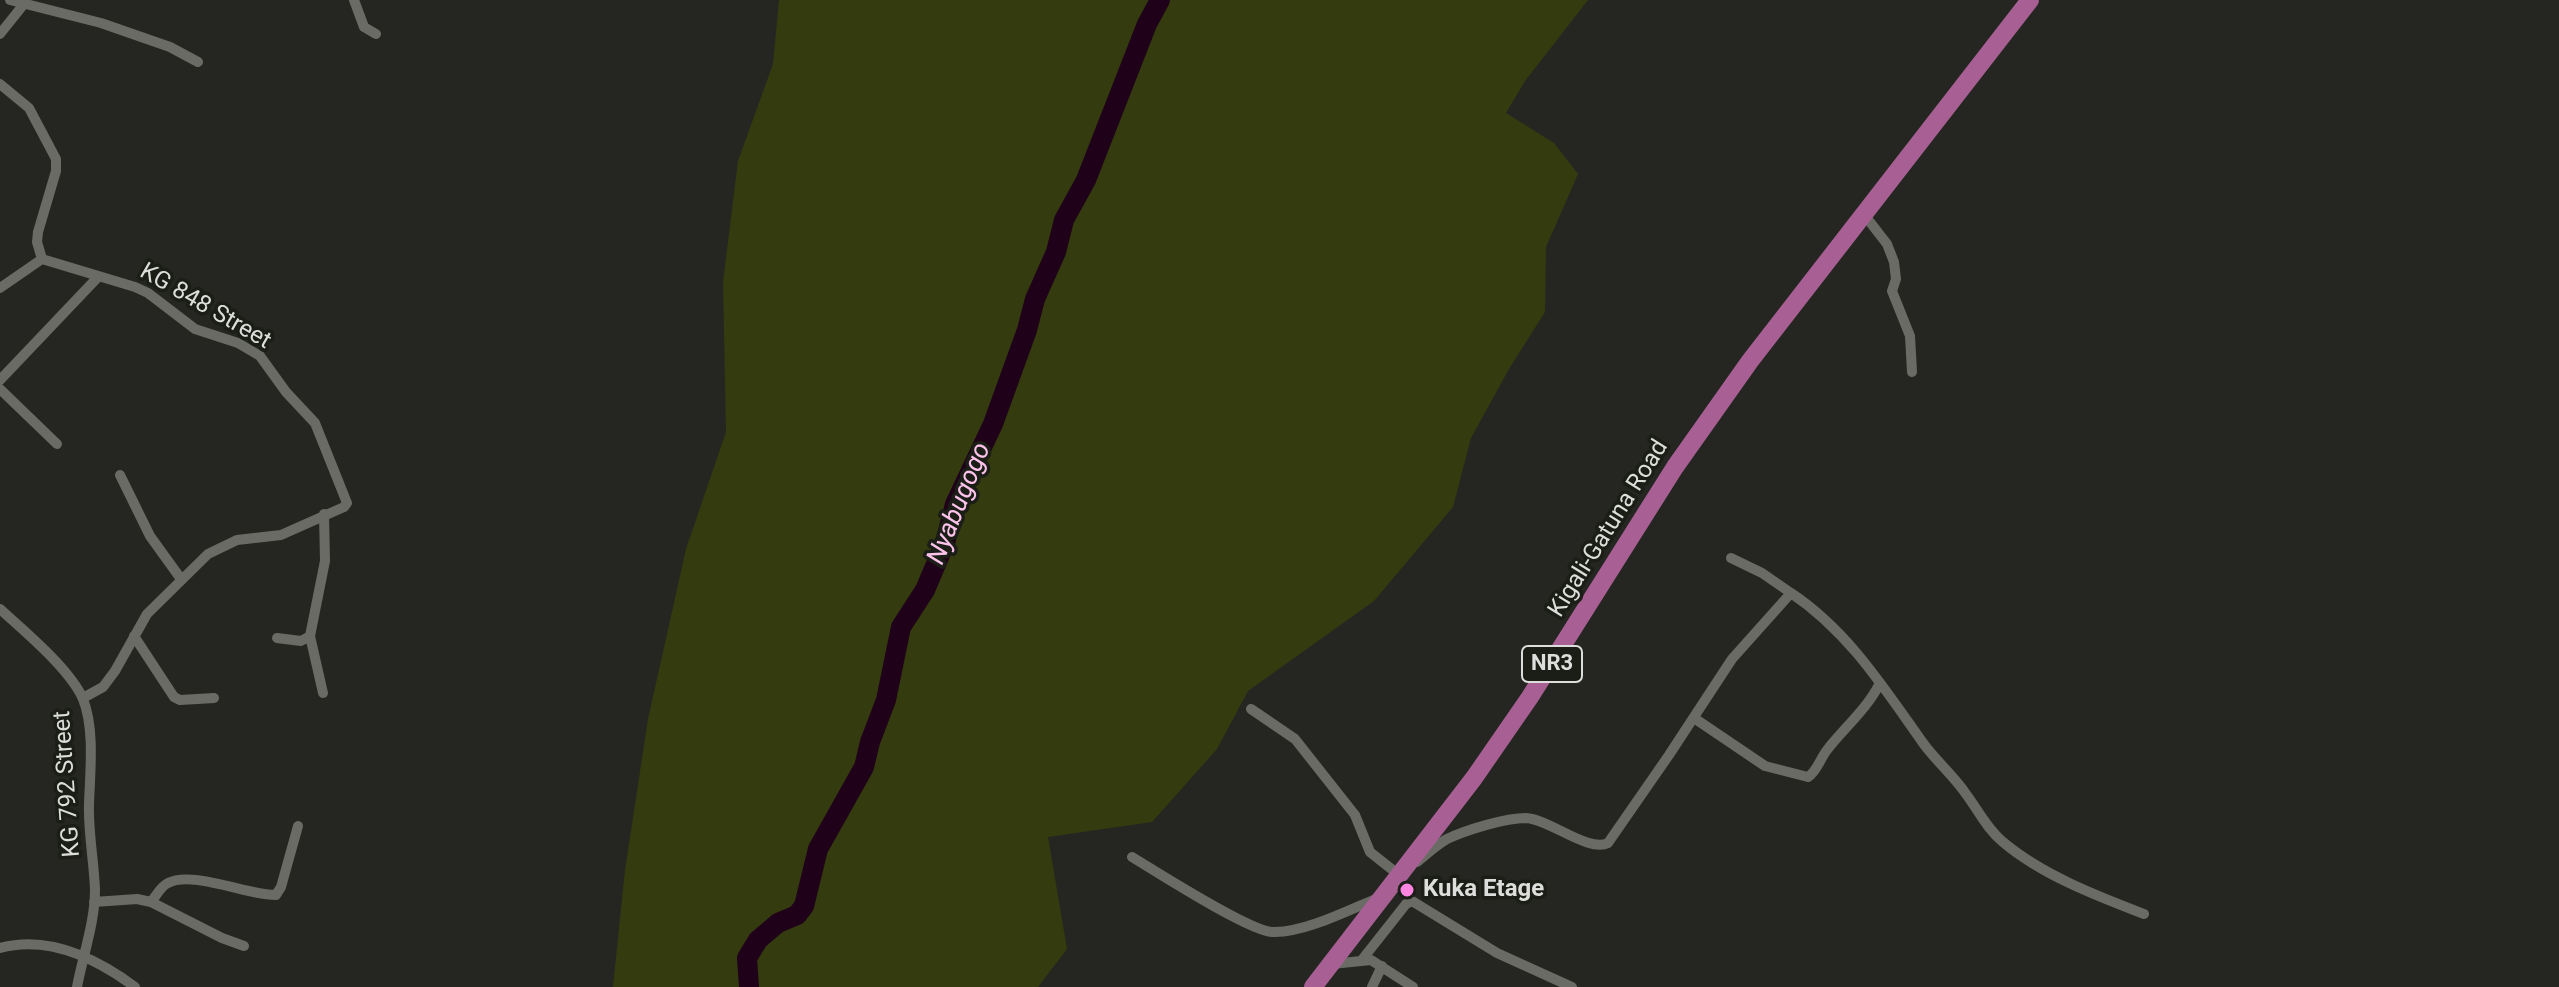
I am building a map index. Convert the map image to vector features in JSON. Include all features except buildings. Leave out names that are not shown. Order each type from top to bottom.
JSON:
[{"type":"highway","name":"Kigali-Gatuna Road","points":[[1774,329],[1817,260],[2014,0]]},
{"type":"highway","name":"Kigali-Gatuna Road","points":[[1313,987],[1474,778],[1530,697],[1675,467],[1774,329],[2030,0]]},
{"type":"street","points":[[10,0],[101,23],[170,47],[198,62]]},
{"type":"street","points":[[354,0],[364,27],[376,34]]},
{"type":"street","points":[[0,34],[24,4]]},
{"type":"street","points":[[0,84],[29,108],[56,159],[56,171],[38,232],[37,242],[42,259]]},
{"type":"street","points":[[1863,213],[1887,244],[1894,262],[1896,279],[1892,291],[1910,336],[1912,372]]},
{"type":"street","points":[[0,380],[98,277],[42,259]]},
{"type":"street","points":[[0,288],[42,259]]},
{"type":"street","name":"KG 848 Street","points":[[83,698],[103,687],[147,614],[208,554],[237,540],[281,535],[347,503],[315,423],[286,392],[260,356],[238,343],[195,329],[148,293],[98,277]]},
{"type":"street","points":[[0,389],[57,444]]},
{"type":"street","points":[[120,475],[150,536],[181,579]]},
{"type":"street","points":[[323,693],[310,636],[325,561],[324,514]]},
{"type":"street","points":[[1731,558],[1762,573],[1791,593],[1832,626],[1854,649],[1924,745],[1965,792],[2002,842],[2077,886],[2144,914]]},
{"type":"street","points":[[1251,709],[1295,739],[1355,815],[1370,852],[1399,875],[1447,840],[1512,820],[1528,818],[1540,821],[1603,846],[1608,843],[1732,659],[1791,593]]},
{"type":"street","name":"KG 792 Street","points":[[0,609],[40,646],[83,698],[91,749],[88,808],[94,902],[77,987]]},
{"type":"street","points":[[134,636],[174,697],[180,700],[214,698]]},
{"type":"street","points":[[277,638],[301,641],[310,636]]},
{"type":"street","points":[[1694,718],[1765,766],[1808,777],[1880,683]]},
{"type":"street","points":[[151,902],[167,883],[174,881],[212,882],[276,895],[298,826]]},
{"type":"street","points":[[1132,857],[1250,925],[1274,932],[1330,917],[1384,896]]},
{"type":"street","points":[[94,902],[137,899],[151,902],[244,946]]},
{"type":"street","points":[[1361,961],[1406,904],[1412,901],[1515,962],[1572,987]]},
{"type":"street","points":[[0,948],[33,942],[53,945],[83,957],[135,987]]},
{"type":"street","points":[[1330,964],[1371,960],[1413,987]]},
{"type":"street","points":[[1372,987],[1382,966]]},
{"type":"green space","points":[[779,0],[1588,0],[1525,81],[1506,113],[1554,143],[1578,174],[1546,247],[1545,312],[1471,438],[1453,507],[1374,601],[1248,691],[1217,749],[1152,822],[1048,837],[1067,949],[1038,987],[613,987],[625,870],[648,719],[686,549],[726,432],[723,282],[738,161],[773,64]]},
{"type":"waterway","name":"Nyabugogo","points":[[749,987],[747,958],[758,940],[778,923],[797,915],[804,906],[818,849],[864,767],[886,700],[901,627],[925,590],[945,543],[955,504],[993,424],[1035,299],[1056,252],[1064,220],[1086,180],[1147,24],[1160,0]]},
{"type":"place","name":"Kuka Etage","points":[[1407,890]]}]
